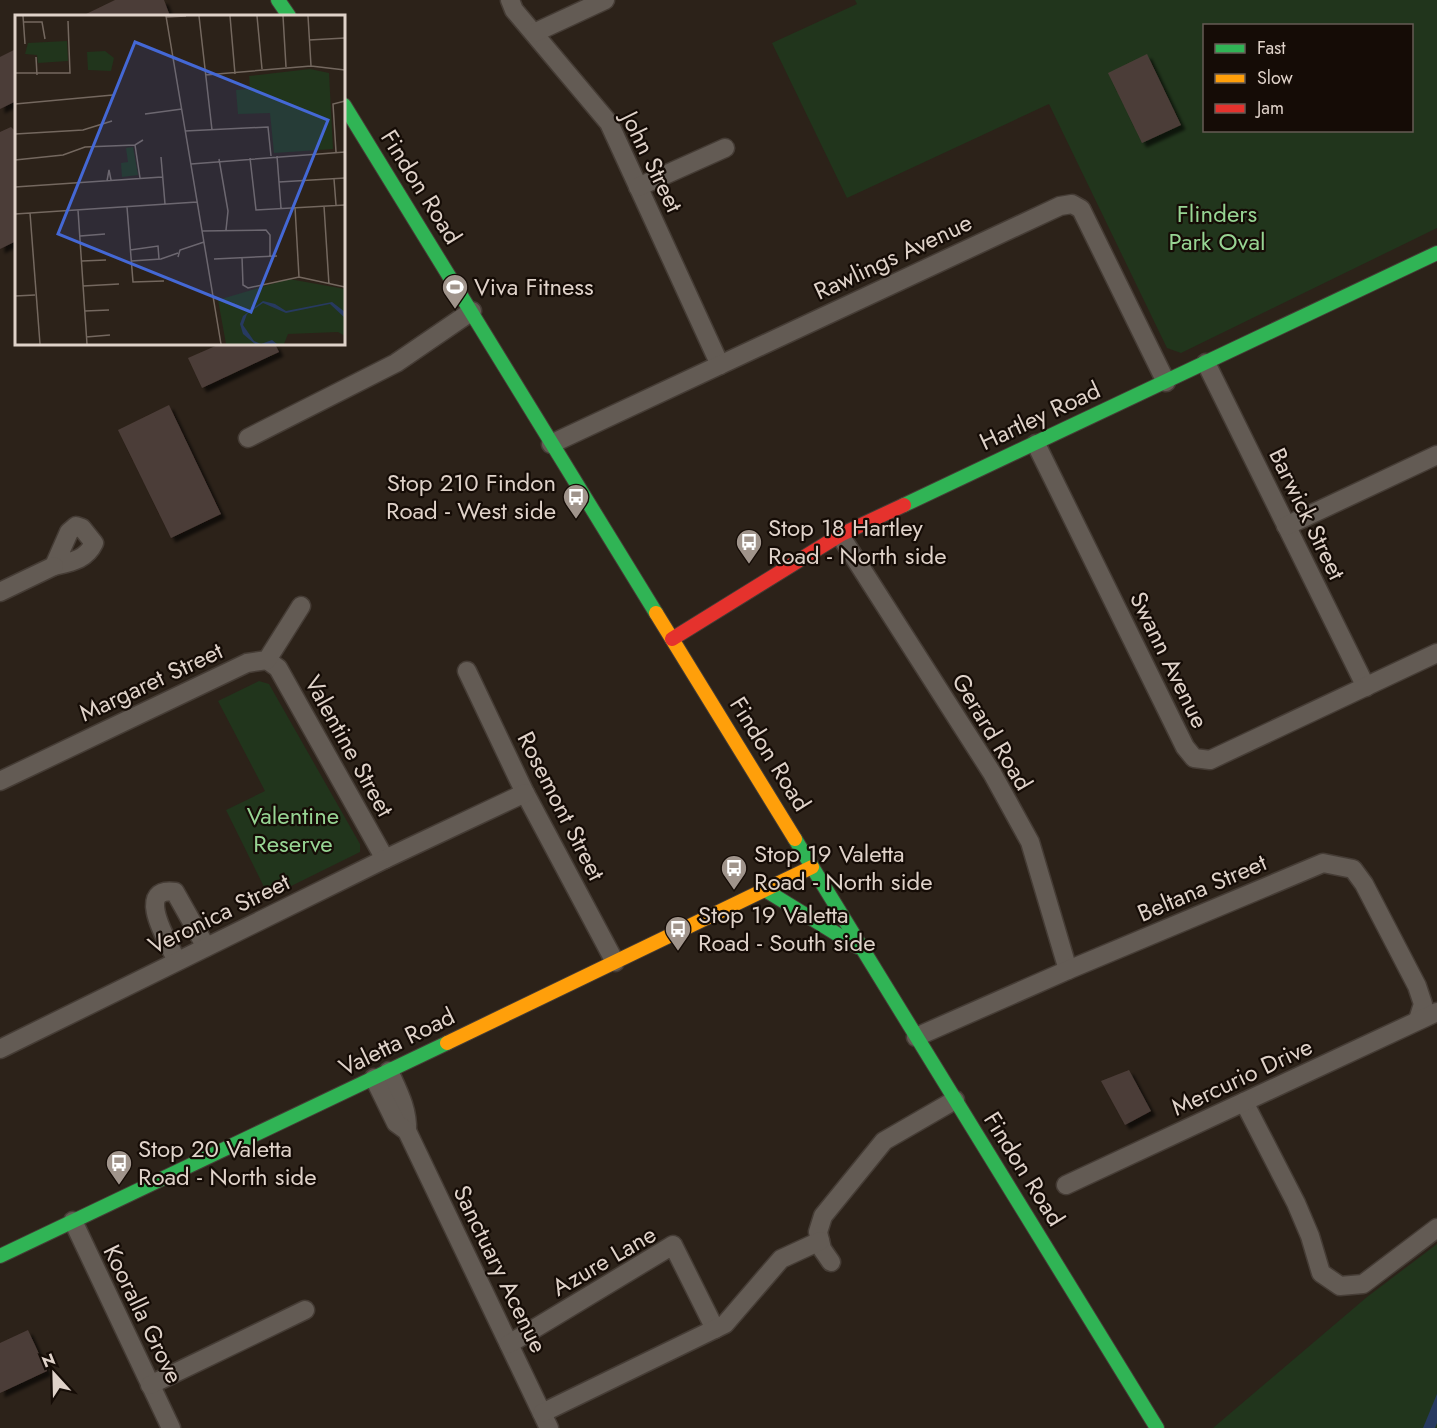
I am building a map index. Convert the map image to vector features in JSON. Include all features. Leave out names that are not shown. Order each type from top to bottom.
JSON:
[{"type":"street","points":[[278,0],[288,15]]},
{"type":"street","name":"John Street","points":[[510,0],[514,10],[609,123],[720,365]]},
{"type":"street","points":[[534,33],[605,0]]},
{"type":"street","name":"Findon Road","points":[[345,107],[1157,1428]]},
{"type":"street","points":[[638,187],[724,148]]},
{"type":"street","name":"Rawlings Avenue","points":[[551,444],[1060,206],[1072,204],[1081,209],[1166,382]]},
{"type":"street","name":"Hartley Road","points":[[672,639],[840,535],[1437,253]]},
{"type":"street","points":[[248,438],[396,363],[472,311]]},
{"type":"street","name":"Barwick Street","points":[[1206,363],[1366,687]]},
{"type":"street","name":"Swann Avenue","points":[[1036,444],[1185,747],[1194,758],[1209,760],[1366,687]]},
{"type":"street","points":[[1286,526],[1437,455]]},
{"type":"street","name":"Gerard Road","points":[[840,535],[992,773],[1030,843],[1068,970]]},
{"type":"street","points":[[0,591],[54,566]]},
{"type":"street","points":[[267,660],[301,606]]},
{"type":"street","points":[[1366,687],[1437,653]]},
{"type":"street","name":"Margaret Street","points":[[0,781],[247,663],[267,660]]},
{"type":"street","name":"Valentine Street","points":[[267,660],[278,668],[385,859]]},
{"type":"street","name":"Rosemont Street","points":[[467,671],[525,793],[615,962]]},
{"type":"street","name":"Veronica Street","points":[[0,1049],[385,859],[525,793]]},
{"type":"street","name":"Beltana Street","points":[[916,1036],[1323,863],[1353,869],[1370,894],[1417,986],[1423,1004],[1418,1020]]},
{"type":"street","name":"Valetta Road","points":[[0,1256],[382,1075],[812,867]]},
{"type":"street","points":[[177,961],[156,913],[154,903],[158,895],[165,890],[175,892],[206,947]]},
{"type":"street","points":[[765,890],[863,949]]},
{"type":"street","name":"Mercurio Drive","points":[[1066,1185],[1437,1012]]},
{"type":"street","name":"Sanctuary Acenue","points":[[382,1075],[402,1098],[407,1118],[407,1131],[545,1420]]},
{"type":"street","points":[[831,1262],[822,1249],[818,1232],[823,1216],[884,1141],[955,1100]]},
{"type":"street","points":[[1244,1102],[1296,1203],[1310,1236],[1321,1273],[1340,1286],[1363,1284],[1437,1228]]},
{"type":"street","name":"Kooralla Grove","points":[[73,1221],[171,1428]]},
{"type":"street","points":[[545,1420],[725,1324],[781,1259],[820,1241]]},
{"type":"street","name":"Azure Lane","points":[[509,1344],[673,1245],[715,1329]]},
{"type":"street","points":[[150,1385],[305,1310]]},
{"type":"green space","name":"Flinders Park Oval","points":[[855,0],[1437,0],[1437,228],[1181,353],[1167,348],[1049,104],[847,198],[772,43],[857,4]]},
{"type":"green space","name":"Valentine Reserve","points":[[259,681],[269,684],[360,844],[360,852],[269,897],[226,810],[265,791],[218,701]]},
{"type":"green space","points":[[1437,1244],[1437,1428],[1213,1428],[1367,1297]]},
{"type":"water","points":[[1437,1394],[1435,1428],[1423,1428]]},
{"type":"building","points":[[115,0],[164,0],[170,15],[84,15]]},
{"type":"building","points":[[15,50],[15,102],[0,109],[0,57]]},
{"type":"building","points":[[1147,54],[1181,125],[1142,143],[1108,73]]},
{"type":"building","points":[[11,127],[15,131],[15,242],[0,249],[0,132]]},
{"type":"building","points":[[218,345],[276,345],[279,352],[202,388],[188,358]]},
{"type":"building","points":[[169,405],[221,514],[171,538],[118,430]]},
{"type":"building","points":[[1129,1070],[1151,1111],[1125,1125],[1101,1081]]},
{"type":"building","points":[[28,1330],[47,1371],[0,1393],[0,1343]]},
{"type":"traffic: fast","points":[[278,0],[288,15]]},
{"type":"traffic: fast","points":[[345,107],[656,613]]},
{"type":"traffic: fast","points":[[904,505],[1437,253]]},
{"type":"traffic: fast","points":[[795,839],[1157,1428]]},
{"type":"traffic: fast","points":[[765,890],[858,947]]},
{"type":"traffic: fast","points":[[0,1256],[447,1043]]},
{"type":"traffic: slow","points":[[656,613],[795,839]]},
{"type":"traffic: slow","points":[[447,1043],[812,867]]},
{"type":"traffic: jam","points":[[672,639],[840,535],[904,505]]},
{"type":"place","name":"Viva Fitness","points":[[455,310]]},
{"type":"place","name":"Stop 210 Findon Road - West side","points":[[576,520]]},
{"type":"place","name":"Stop 18 Hartley Road - North side","points":[[749,565]]},
{"type":"place","name":"Stop 19 Valetta Road - North side","points":[[734,891]]},
{"type":"place","name":"Stop 19 Valetta Road - South side","points":[[678,952]]},
{"type":"place","name":"Stop 20 Valetta Road - North side","points":[[119,1186]]}]
